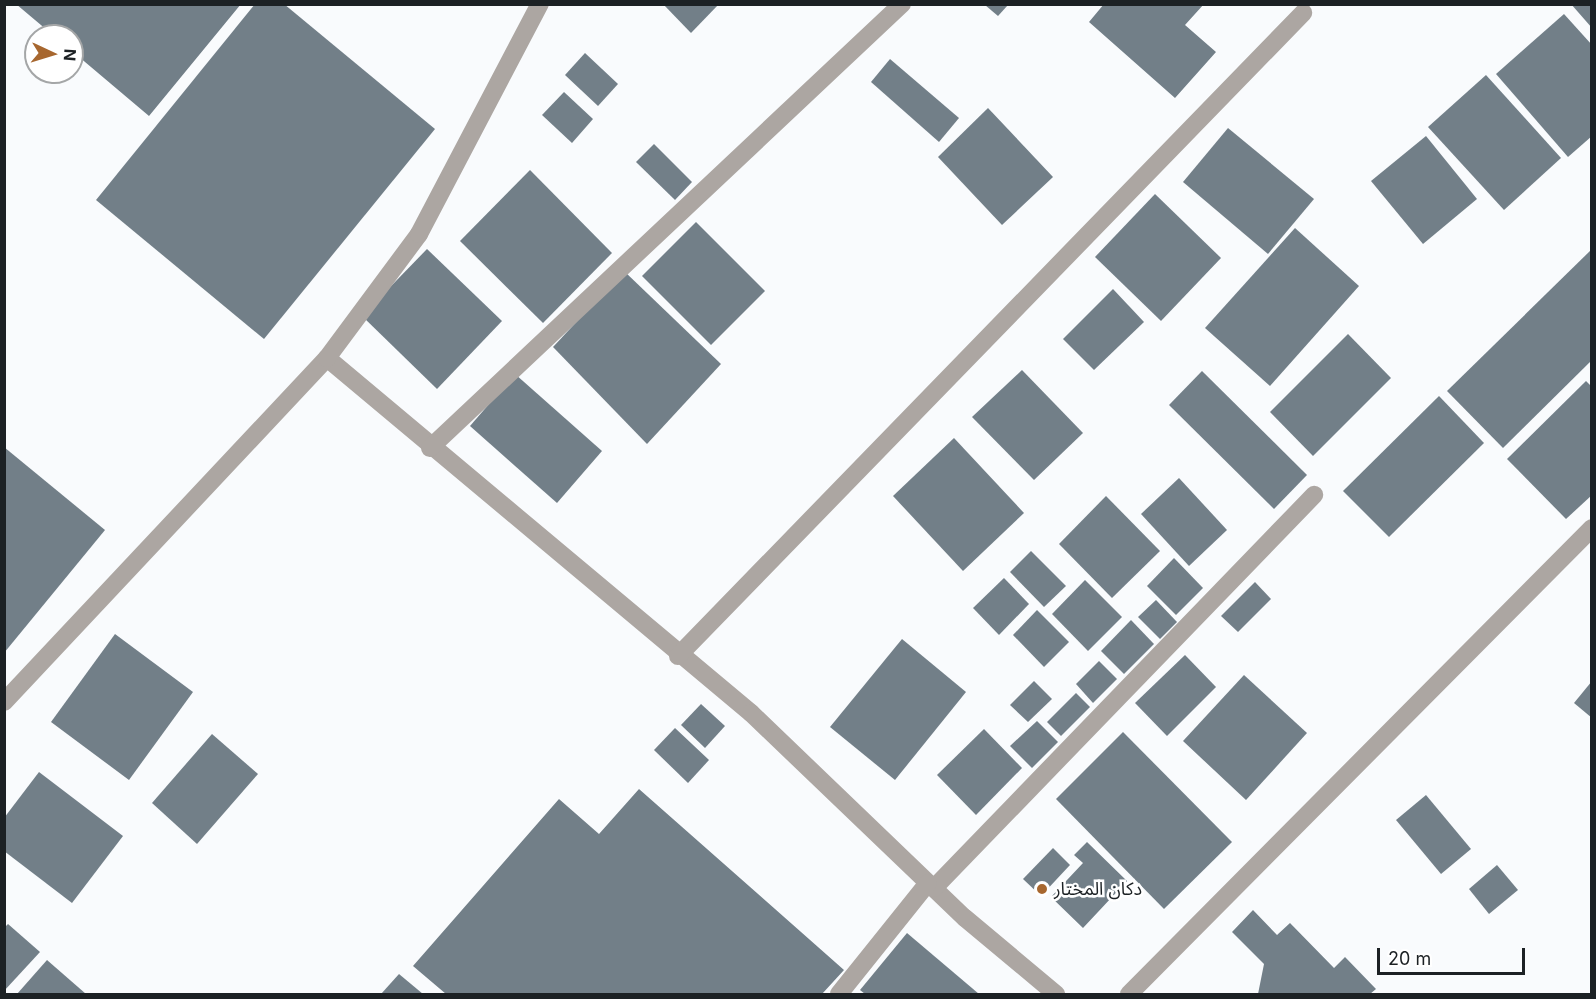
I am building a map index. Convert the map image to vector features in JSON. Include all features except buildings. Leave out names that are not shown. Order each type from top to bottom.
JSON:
[{"type":"street","points":[[4,702],[327,358],[419,234],[540,4]]},
{"type":"street","points":[[429,448],[902,4]]},
{"type":"street","points":[[678,656],[1303,13]]},
{"type":"street","points":[[327,358],[429,448],[678,656],[751,713],[931,885],[1056,994]]},
{"type":"street","points":[[840,994],[931,885],[1314,495]]},
{"type":"street","points":[[1129,994],[1592,528]]},
{"type":"place","name":"دكان المختار","points":[[1042,889]]}]
